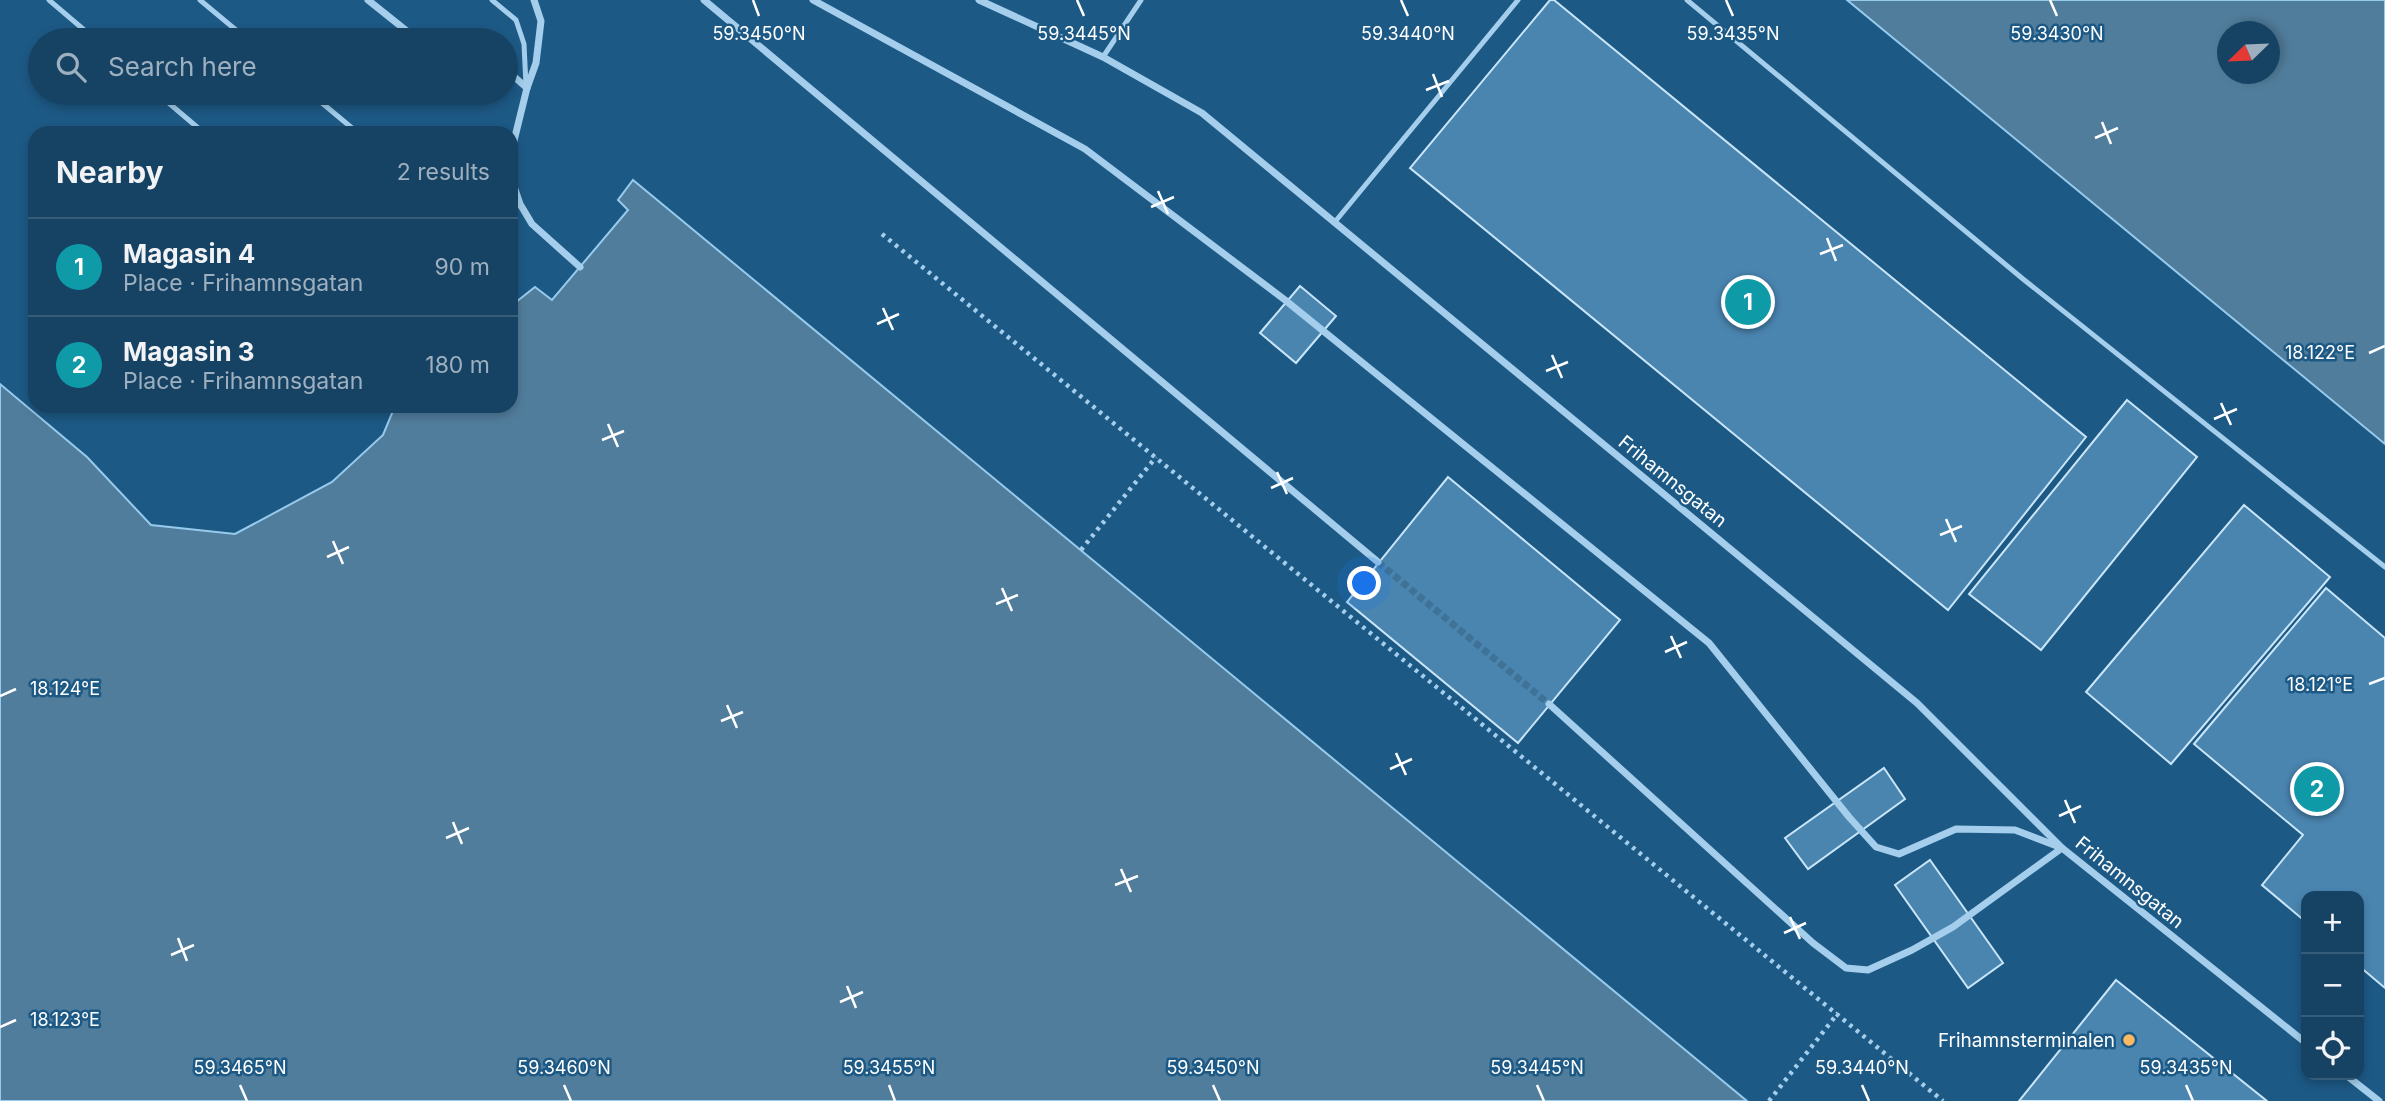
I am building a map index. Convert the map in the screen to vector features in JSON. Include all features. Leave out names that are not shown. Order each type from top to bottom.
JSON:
[{"type":"street","points":[[368,0],[403,28]]},
{"type":"street","points":[[518,126],[536,62],[541,21],[534,0]]},
{"type":"street","points":[[704,0],[1378,562]]},
{"type":"street","points":[[813,0],[1085,149],[1296,309],[1709,643],[1876,847],[1899,854],[1956,829],[2015,830],[2062,848]]},
{"type":"street","name":"Frihamnsgatan","points":[[979,0],[1103,57],[1202,113],[1917,703],[2062,848],[2301,1039]]},
{"type":"street","points":[[518,80],[527,88]]},
{"type":"street","points":[[518,198],[532,224],[580,267]]},
{"type":"street","points":[[1549,704],[1813,943],[1846,968],[1868,970],[1953,928],[2062,848]]},
{"type":"street","points":[[2352,1080],[2379,1101]]},
{"type":"lane","points":[[49,0],[82,28]]},
{"type":"lane","points":[[200,0],[234,28]]},
{"type":"lane","points":[[492,0],[516,20],[524,44],[527,88]]},
{"type":"lane","points":[[1103,57],[1141,0]]},
{"type":"lane","points":[[1335,223],[1518,0]]},
{"type":"lane","points":[[1687,0],[2022,279],[2385,567]]},
{"type":"lane","points":[[171,105],[196,126]]},
{"type":"lane","points":[[324,105],[350,126]]},
{"type":"path","points":[[882,234],[1943,1101]]},
{"type":"path","points":[[1081,551],[1156,457]]},
{"type":"path","points":[[1769,1101],[1838,1013]]},
{"type":"water","points":[[1847,0],[2385,0],[2385,444]]},
{"type":"water","points":[[633,180],[1747,1101],[0,1101],[0,384],[28,407],[28,413],[35,413],[87,457],[151,525],[235,534],[332,482],[383,435],[392,413],[518,413],[518,300],[535,287],[552,300],[628,210],[618,200]]},
{"type":"building","points":[[1550,0],[1554,0],[2086,437],[1948,610],[1410,168]]},
{"type":"building","points":[[1300,286],[1336,316],[1296,363],[1260,333]]},
{"type":"building","points":[[2127,400],[2197,457],[2041,650],[1969,594]]},
{"type":"building","points":[[1448,477],[1620,620],[1518,743],[1347,602]]},
{"type":"building","points":[[2244,505],[2330,577],[2171,764],[2086,692]]},
{"type":"building","points":[[2326,588],[2385,638],[2385,988],[2364,970],[2364,891],[2301,891],[2301,918],[2262,885],[2303,835],[2194,744]]},
{"type":"building","points":[[1884,768],[1905,799],[1808,869],[1785,838]]},
{"type":"building","points":[[1930,860],[2003,963],[1968,988],[1895,885]]},
{"type":"building","name":"Frihamnsterminalen","points":[[2116,980],[2267,1101],[2019,1101]]},
{"type":"tunnel","points":[[1378,562],[1549,704]]},
{"type":"place","name":"Magasin 4","points":[[1748,302]]},
{"type":"place","name":"Magasin 3","points":[[2317,789]]},
{"type":"place","name":"Frihamnsterminalen","points":[[2129,1040]]}]
